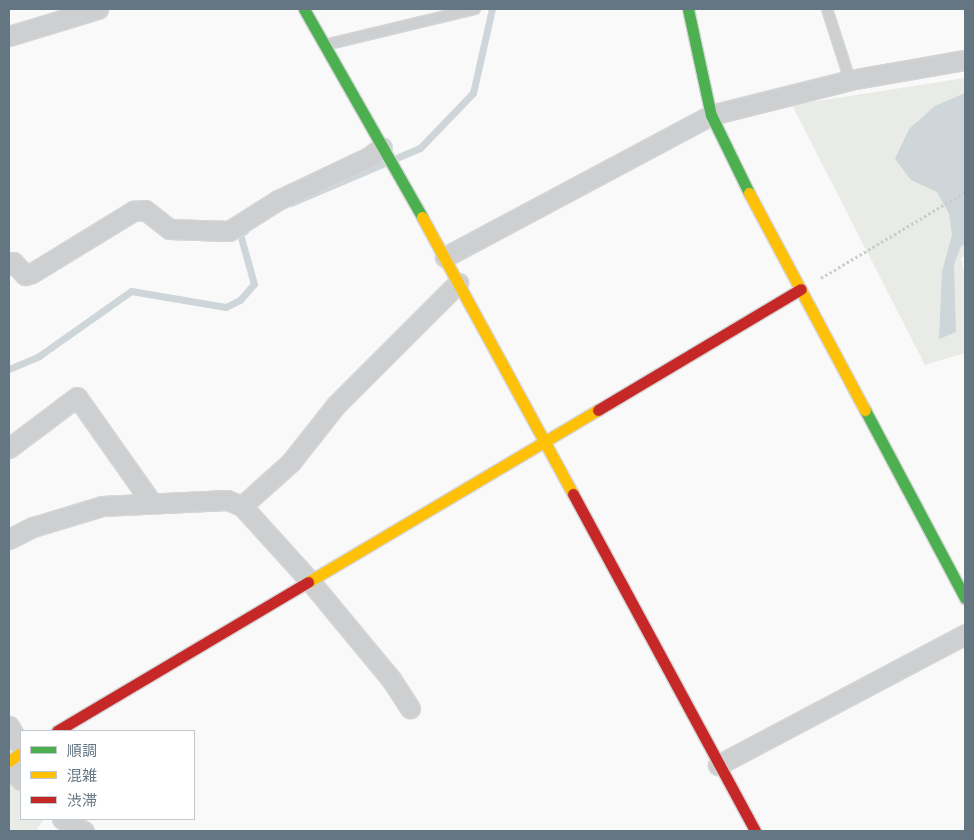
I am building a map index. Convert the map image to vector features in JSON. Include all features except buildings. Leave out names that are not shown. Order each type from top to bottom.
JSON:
[{"type":"street","points":[[9,36],[98,9]]},
{"type":"street","points":[[304,9],[445,257],[755,831]]},
{"type":"street","points":[[688,9],[712,115],[965,598]]},
{"type":"street","points":[[445,257],[712,115],[850,80],[965,60]]},
{"type":"street","points":[[10,261],[20,272],[32,272],[133,211],[145,210],[168,229],[229,231],[278,200],[384,150]]},
{"type":"street","points":[[242,506],[290,462],[336,406],[458,283]]},
{"type":"street","points":[[59,730],[308,580],[802,289]]},
{"type":"street","points":[[9,448],[77,397],[151,502]]},
{"type":"street","points":[[9,539],[33,528],[102,506],[151,502],[228,500],[242,506],[308,580],[391,679],[410,708]]},
{"type":"street","points":[[718,765],[965,634]]},
{"type":"street","points":[[9,726],[20,745]]},
{"type":"street","points":[[9,761],[20,754]]},
{"type":"street","points":[[9,766],[20,779]]},
{"type":"street","points":[[64,820],[84,831]]},
{"type":"lane","points":[[325,45],[475,9]]},
{"type":"lane","points":[[827,9],[850,80]]},
{"type":"path","points":[[802,289],[965,192]]},
{"type":"shaded area","points":[[965,78],[965,256],[961,258],[965,278],[965,353],[925,365],[792,105]]},
{"type":"shaded area","points":[[965,93],[965,245],[961,246],[954,265],[956,332],[939,339],[942,272],[952,235],[949,214],[937,192],[911,180],[895,159],[909,129],[935,106]]},
{"type":"shaded area","points":[[9,766],[20,778],[20,820],[43,820],[36,831],[9,831]]},
{"type":"waterway","points":[[291,203],[420,148],[473,93],[492,9]]},
{"type":"waterway","points":[[9,369],[39,356],[131,291],[226,307],[240,300],[254,284],[240,234],[245,231]]},
{"type":"traffic: fast","points":[[304,9],[422,217]]},
{"type":"traffic: fast","points":[[688,9],[711,115],[749,193]]},
{"type":"traffic: fast","points":[[865,410],[965,598]]},
{"type":"traffic: slow","points":[[749,193],[865,410]]},
{"type":"traffic: slow","points":[[422,217],[573,494]]},
{"type":"traffic: slow","points":[[308,582],[598,410]]},
{"type":"traffic: slow","points":[[9,761],[20,754]]},
{"type":"traffic: jam","points":[[598,410],[801,289]]},
{"type":"traffic: jam","points":[[573,494],[755,831]]},
{"type":"traffic: jam","points":[[59,730],[308,582]]}]
